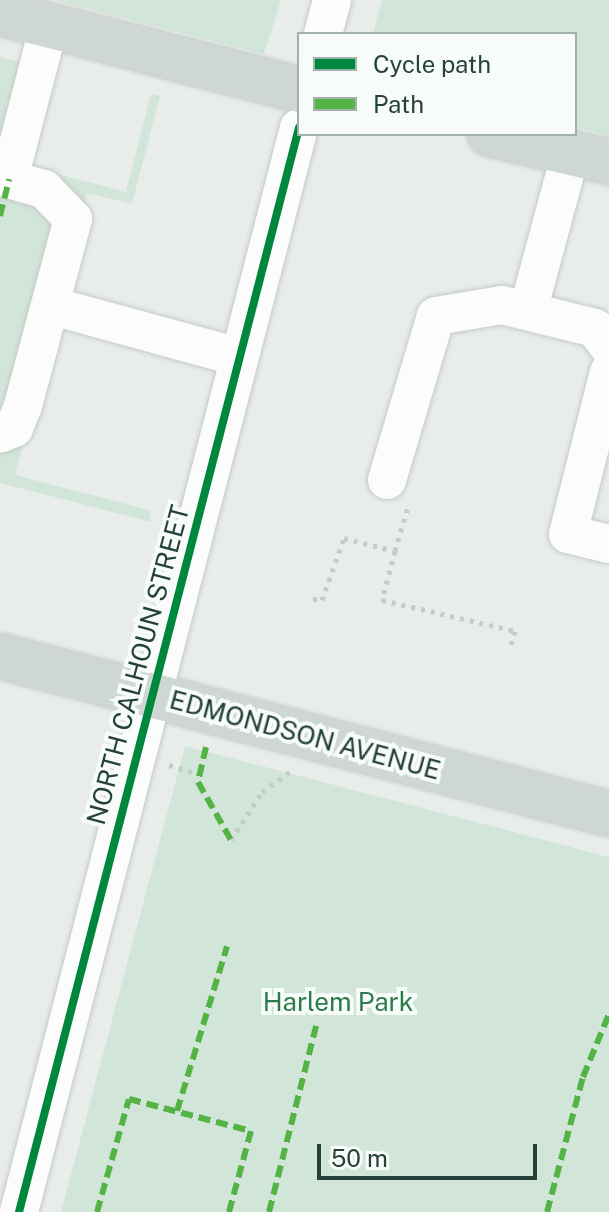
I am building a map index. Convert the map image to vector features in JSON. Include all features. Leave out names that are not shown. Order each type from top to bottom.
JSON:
[{"type":"main road","points":[[0,13],[297,89]]},
{"type":"main road","points":[[499,136],[590,157]]},
{"type":"main road","name":"EDMONDSON AVENUE","points":[[0,656],[609,814]]},
{"type":"street","points":[[324,32],[332,0]]},
{"type":"street","points":[[0,434],[19,418],[52,306],[73,219],[44,189],[4,178],[49,25]]},
{"type":"street","name":"NORTH CALHOUN STREET","points":[[19,1212],[297,136]]},
{"type":"street","points":[[528,311],[590,157]]},
{"type":"street","points":[[397,493],[428,325],[436,316],[502,305],[595,328],[609,347]]},
{"type":"street","points":[[52,306],[239,357]]},
{"type":"street","points":[[609,372],[568,534],[609,544]]},
{"type":"path","points":[[397,493],[395,551],[382,600],[515,631],[510,649]]},
{"type":"path","points":[[313,599],[322,600],[344,538],[395,551]]},
{"type":"path","points":[[167,764],[199,774]]},
{"type":"path","points":[[231,840],[262,792],[295,769]]},
{"type":"green space","points":[[54,0],[281,0],[264,54]]},
{"type":"green space","points":[[382,0],[609,0],[609,136],[577,128],[577,32],[374,32]]},
{"type":"green space","points":[[0,57],[54,71],[30,167],[126,192],[151,94],[160,96],[132,204],[87,193],[15,475],[149,510],[151,522],[0,483]]},
{"type":"green space","name":"Harlem Park","points":[[185,746],[609,857],[609,1212],[61,1212]]},
{"type":"marked path","points":[[0,216],[9,179]]},
{"type":"marked path","points":[[206,747],[198,782],[231,840]]},
{"type":"marked path","points":[[177,1111],[227,946]]},
{"type":"marked path","points":[[547,1212],[583,1077],[609,1014]]},
{"type":"marked path","points":[[269,1212],[316,1026]]},
{"type":"marked path","points":[[97,1212],[129,1099],[251,1131],[229,1212]]},
{"type":"cycle path","points":[[19,1212],[297,136]]}]
